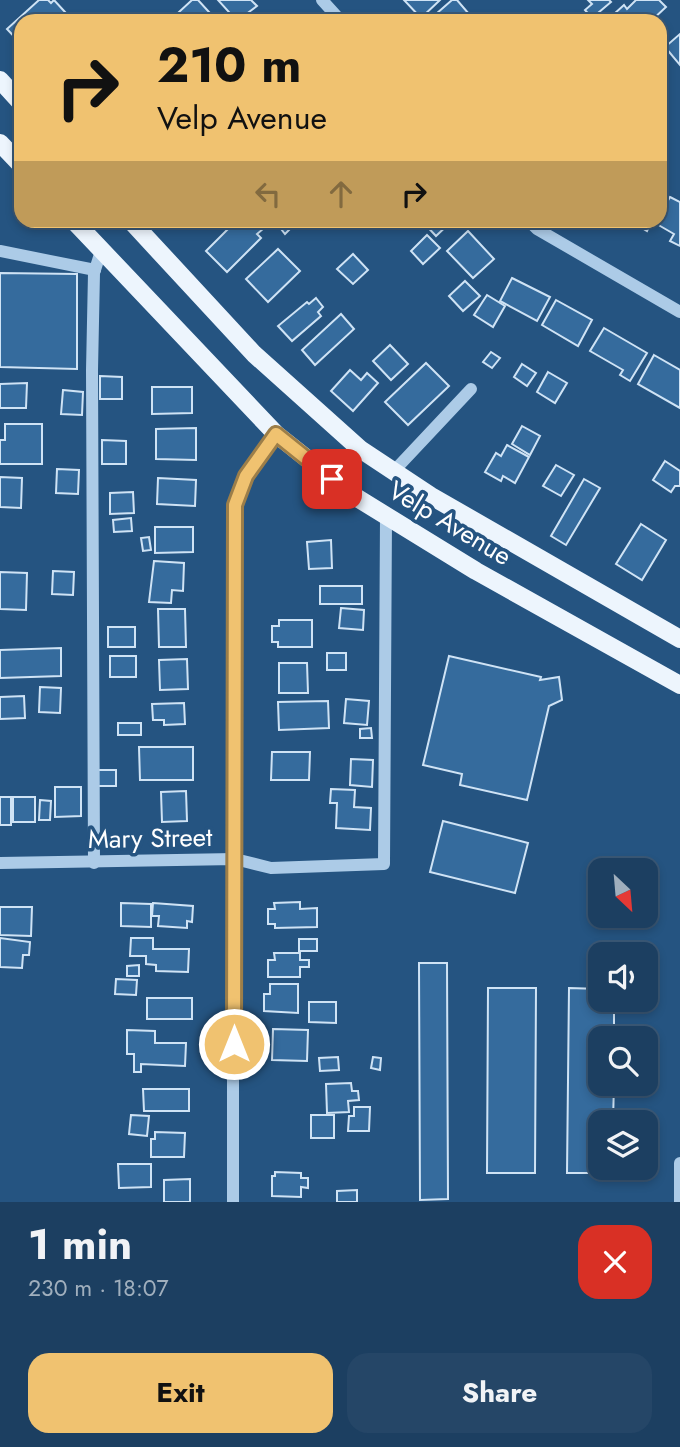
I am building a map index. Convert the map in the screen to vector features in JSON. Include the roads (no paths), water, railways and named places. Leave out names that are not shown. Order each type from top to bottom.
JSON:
[{"type":"main road","points":[[0,80],[14,95]]},
{"type":"main road","points":[[0,143],[14,158]]},
{"type":"main road","name":"Velp Avenue","points":[[80,228],[276,434],[386,517],[680,684]]},
{"type":"main road","name":"Velp Avenue","points":[[138,228],[286,385],[393,472],[680,639]]},
{"type":"street","points":[[322,0],[335,14]]},
{"type":"street","points":[[536,228],[680,312]]},
{"type":"street","points":[[0,251],[95,270]]},
{"type":"street","points":[[94,863],[92,370],[95,270],[101,251]]},
{"type":"street","points":[[393,472],[471,389]]},
{"type":"street","points":[[233,1202],[235,505],[246,476],[276,434]]},
{"type":"street","name":"Mary Street","points":[[0,863],[236,859],[271,868],[384,864],[386,517]]},
{"type":"street","points":[[680,1163],[680,1202]]}]
